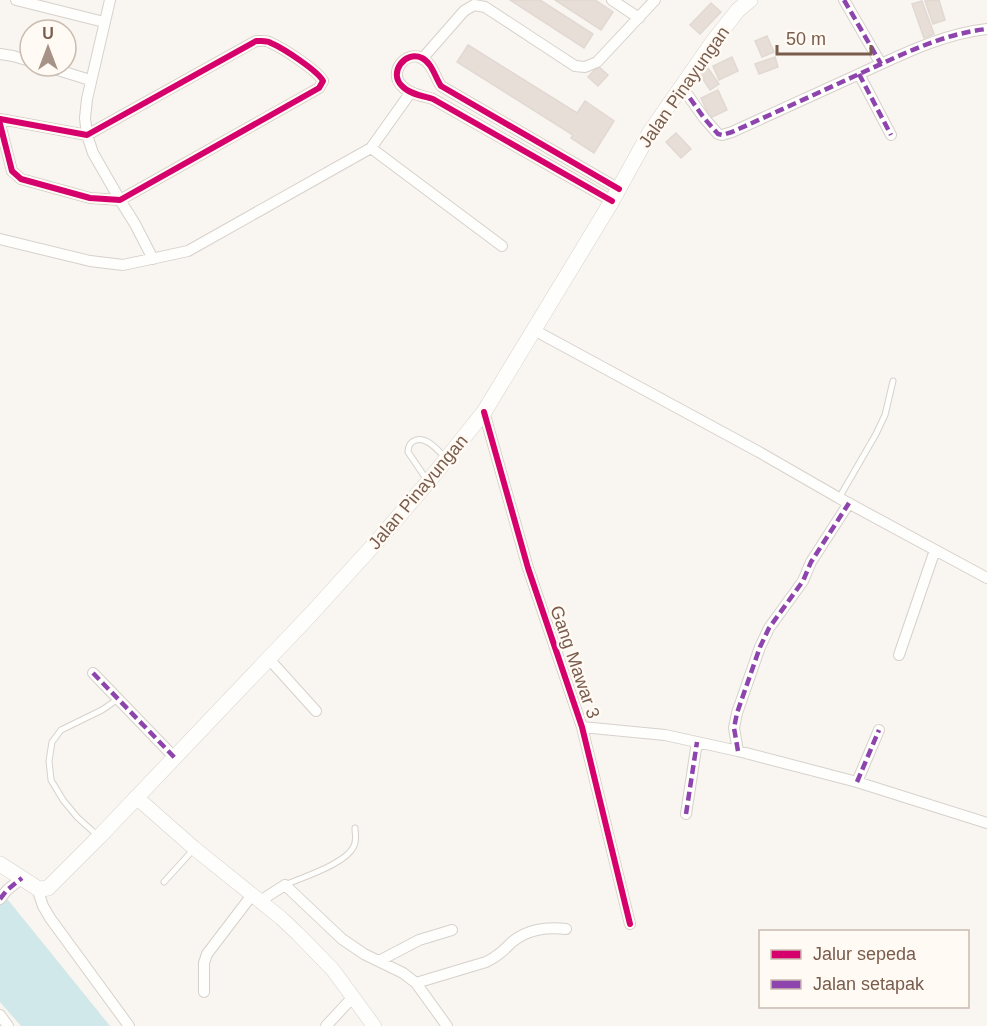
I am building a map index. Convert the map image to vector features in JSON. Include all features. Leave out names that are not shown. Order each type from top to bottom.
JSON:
[{"type":"main road","name":"Jalan Pinayungan","points":[[39,889],[48,888],[99,837],[269,659],[380,538],[484,412],[616,195],[650,132],[712,43],[738,10],[750,0]]},
{"type":"main road","points":[[0,864],[39,889]]},
{"type":"street","points":[[16,0],[104,22]]},
{"type":"street","points":[[110,0],[90,80],[85,118],[87,135],[93,153],[153,259]]},
{"type":"street","points":[[612,0],[639,18]]},
{"type":"street","points":[[422,58],[464,11],[474,5],[485,7],[575,66],[585,67],[597,62],[655,0]]},
{"type":"street","points":[[844,0],[881,64]]},
{"type":"street","points":[[682,87],[704,118],[718,134],[722,135],[936,41],[987,29]]},
{"type":"street","points":[[0,119],[87,135],[256,41],[269,41],[313,69],[323,81],[319,88],[120,200],[90,198],[21,179],[12,171],[0,124]]},
{"type":"street","points":[[0,54],[18,57]]},
{"type":"street","points":[[406,58],[422,58],[429,64],[441,86],[616,195],[433,99],[402,87],[397,72],[400,64],[406,58]]},
{"type":"street","points":[[859,74],[891,135]]},
{"type":"street","points":[[78,76],[90,80]]},
{"type":"street","points":[[441,104],[449,91]]},
{"type":"street","points":[[0,239],[90,261],[123,265],[188,251],[371,148],[411,92]]},
{"type":"street","points":[[371,148],[502,246]]},
{"type":"street","points":[[534,330],[987,578]]},
{"type":"street","name":"Gang Mawar 3","points":[[484,412],[528,568],[582,727],[630,924]]},
{"type":"street","points":[[738,751],[735,728],[737,713],[760,647],[769,628],[804,581],[844,501]]},
{"type":"street","points":[[899,655],[935,550]]},
{"type":"street","points":[[269,659],[316,711]]},
{"type":"street","points":[[93,673],[175,758]]},
{"type":"street","points":[[582,727],[665,735],[738,751],[857,782],[987,824]]},
{"type":"street","points":[[857,782],[879,730]]},
{"type":"street","points":[[686,814],[697,742]]},
{"type":"street","points":[[136,797],[194,848],[281,918],[316,952],[374,1026]]},
{"type":"street","points":[[4,894],[22,878]]},
{"type":"street","points":[[204,992],[204,963],[207,954],[256,898],[285,885],[342,939],[364,954],[403,973],[416,983],[447,1026]]},
{"type":"street","points":[[39,889],[43,906],[50,918],[129,1026]]},
{"type":"street","points":[[416,983],[495,958],[515,940],[537,929],[550,927],[566,929]]},
{"type":"street","points":[[379,961],[419,940],[452,930]]},
{"type":"street","points":[[326,1026],[353,997]]},
{"type":"street","points":[[0,1015],[8,1026]]},
{"type":"lane","points":[[844,501],[885,415],[893,381]]},
{"type":"lane","points":[[428,482],[408,452],[408,447],[412,442],[421,440],[430,443],[447,458]]},
{"type":"lane","points":[[99,837],[77,817],[63,800],[51,780],[49,761],[52,742],[61,730],[102,710],[118,699]]},
{"type":"lane","points":[[285,885],[338,862],[348,854],[355,843],[355,828]]},
{"type":"lane","points":[[164,882],[194,848]]},
{"type":"water","points":[[0,890],[110,1026],[21,1026],[0,1002]]},
{"type":"building","points":[[510,0],[540,0],[593,34],[584,48]]},
{"type":"building","points":[[555,0],[595,0],[613,12],[601,30]]},
{"type":"building","points":[[939,0],[945,20],[933,24],[925,1]]},
{"type":"building","points":[[922,1],[934,34],[924,38],[912,4]]},
{"type":"building","points":[[711,3],[721,12],[700,34],[690,25]]},
{"type":"building","points":[[767,36],[774,52],[762,57],[755,41]]},
{"type":"building","points":[[468,45],[577,113],[585,101],[614,121],[594,153],[571,138],[573,135],[457,62]]},
{"type":"building","points":[[732,57],[738,71],[719,80],[713,66]]},
{"type":"building","points":[[775,57],[778,67],[759,74],[755,64]]},
{"type":"building","points":[[598,66],[608,75],[598,86],[588,77]]},
{"type":"building","points":[[708,68],[719,84],[710,90],[699,73]]},
{"type":"building","points":[[718,90],[727,110],[710,118],[701,98]]},
{"type":"building","points":[[676,133],[691,149],[681,158],[666,142]]},
{"type":"marked path","points":[[844,0],[881,64]]},
{"type":"marked path","points":[[682,87],[704,118],[718,134],[722,135],[921,47],[953,36],[987,29]]},
{"type":"marked path","points":[[859,74],[891,135]]},
{"type":"marked path","points":[[738,751],[734,728],[737,713],[760,647],[769,628],[803,581],[811,562],[849,503]]},
{"type":"marked path","points":[[93,673],[175,758]]},
{"type":"marked path","points":[[857,782],[879,730]]},
{"type":"marked path","points":[[686,814],[697,742]]},
{"type":"marked path","points":[[0,899],[22,878]]},
{"type":"cycle path","points":[[0,119],[87,135],[256,41],[268,41],[308,66],[323,81],[319,88],[120,200],[90,198],[21,179],[12,171],[0,124]]},
{"type":"cycle path","points":[[612,201],[433,99],[408,91],[398,81],[400,64],[410,57],[422,58],[431,67],[441,86],[619,189]]},
{"type":"cycle path","points":[[484,412],[528,568],[582,727],[630,924]]}]
